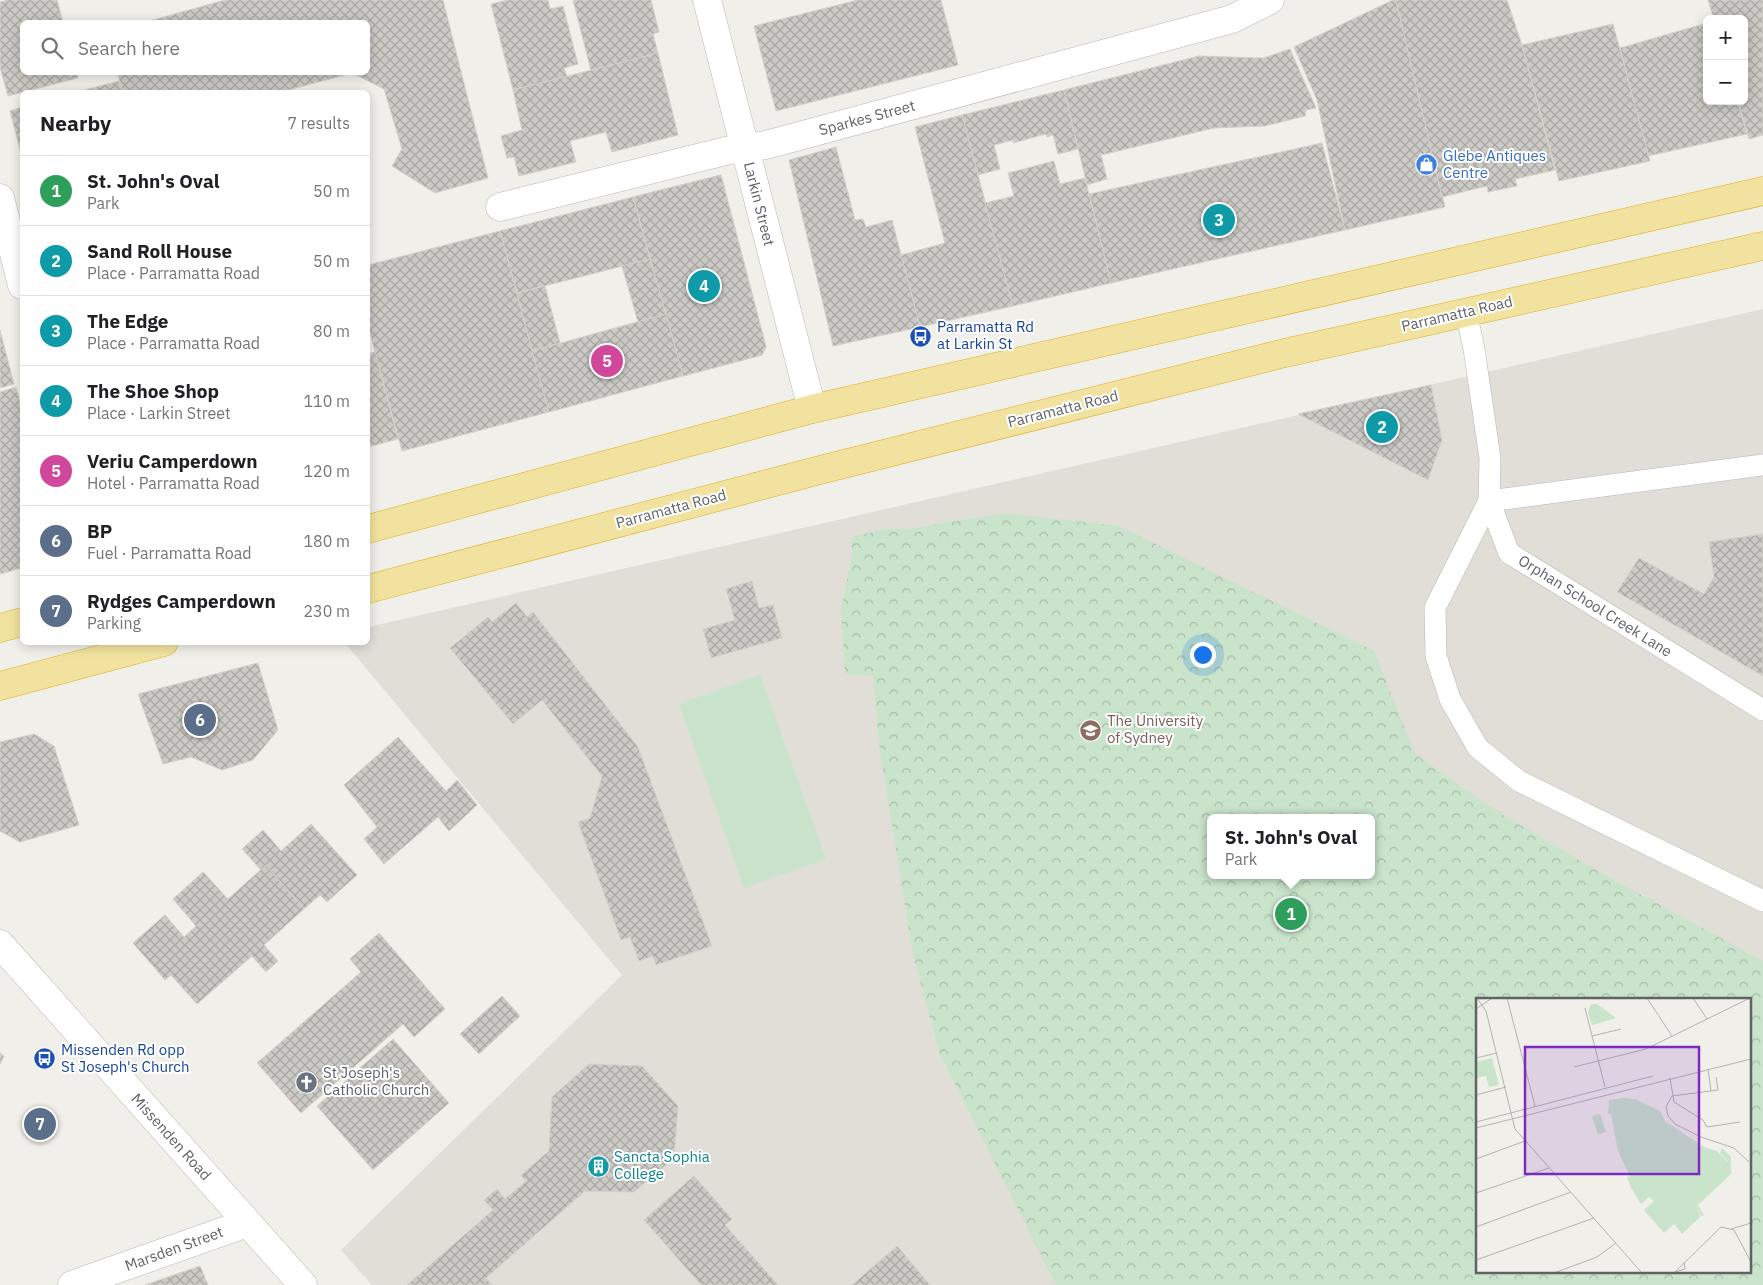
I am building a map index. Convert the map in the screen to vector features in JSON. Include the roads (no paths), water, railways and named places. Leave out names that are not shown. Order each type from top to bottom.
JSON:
[{"type":"highway","points":[[370,528],[812,409],[1763,191]]},
{"type":"highway","name":"Parramatta Road","points":[[370,588],[820,470],[1285,353],[1763,246]]},
{"type":"highway","points":[[0,628],[20,623]]},
{"type":"highway","points":[[0,686],[153,645]]},
{"type":"street","name":"Larkin Street","points":[[707,0],[812,409]]},
{"type":"street","name":"Sparkes Street","points":[[500,207],[730,150],[766,146],[1232,19],[1270,0]]},
{"type":"street","points":[[0,198],[20,277]]},
{"type":"street","name":"Missenden Road","points":[[2,949],[303,1285]]},
{"type":"street","name":"Marsden Street","points":[[72,1285],[247,1223]]},
{"type":"lane","name":"Orphan School Creek Lane","points":[[1466,312],[1474,349],[1490,458],[1489,501],[1510,553],[1763,710]]},
{"type":"lane","points":[[1763,465],[1489,501],[1435,608],[1436,656],[1450,699],[1478,748],[1519,781],[1763,901]]},
{"type":"place","name":"Glebe Antiques Centre","points":[[1427,165]]},
{"type":"place","name":"The Edge","points":[[1219,220]]},
{"type":"place","name":"The Shoe Shop","points":[[704,286]]},
{"type":"place","name":"Parramatta Rd at Larkin St","points":[[921,336]]},
{"type":"place","name":"Veriu Camperdown","points":[[607,361]]},
{"type":"place","name":"Sand Roll House","points":[[1382,427]]},
{"type":"place","name":"BP","points":[[200,720]]},
{"type":"place","name":"The University of Sydney","points":[[1091,730]]},
{"type":"place","name":"St. John's Oval","points":[[1291,914]]},
{"type":"place","name":"Missenden Rd opp St Joseph's Church","points":[[45,1059]]},
{"type":"place","name":"St Joseph's Catholic Church","points":[[307,1082]]},
{"type":"place","name":"Rydges Camperdown","points":[[40,1124]]},
{"type":"place","name":"Sancta Sophia College","points":[[598,1166]]}]
